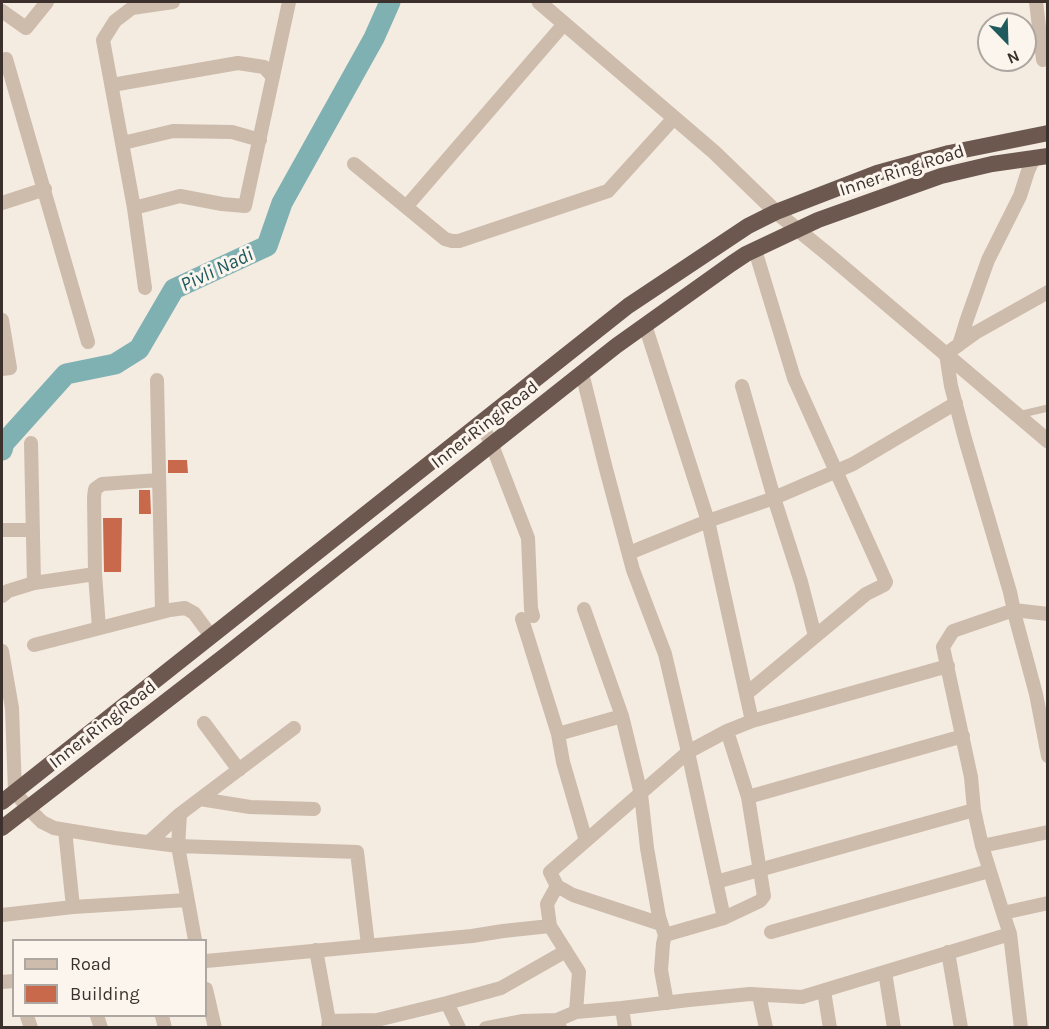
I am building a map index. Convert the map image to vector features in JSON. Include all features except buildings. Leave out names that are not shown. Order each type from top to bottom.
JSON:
[{"type":"highway","name":"Inner Ring Road","points":[[8,797],[628,306],[748,226],[776,212],[877,173],[949,153],[1047,133]]},
{"type":"highway","name":"Inner Ring Road","points":[[2,828],[645,325],[731,264],[818,220],[941,176],[992,164],[1041,157]]},
{"type":"street","points":[[2,12],[26,28],[47,2]]},
{"type":"street","points":[[145,288],[123,143],[103,40],[115,21],[132,8],[173,2]]},
{"type":"street","points":[[134,208],[180,196],[245,206],[260,140],[271,70],[289,2]]},
{"type":"street","points":[[539,2],[714,152],[776,212],[1047,441]]},
{"type":"street","points":[[1036,2],[1043,60]]},
{"type":"street","points":[[406,207],[564,24]]},
{"type":"street","points":[[6,59],[88,342]]},
{"type":"street","points":[[112,85],[238,63],[271,70]]},
{"type":"street","points":[[354,164],[445,239],[459,241],[608,191],[674,118]]},
{"type":"street","points":[[123,143],[173,131],[232,132],[260,140]]},
{"type":"street","points":[[959,345],[988,260],[1020,196],[1028,171],[1041,157]]},
{"type":"street","points":[[2,203],[45,189]]},
{"type":"street","points":[[746,694],[867,594],[886,582],[794,378],[755,250]]},
{"type":"street","points":[[946,354],[975,333],[1047,292]]},
{"type":"street","points":[[2,320],[10,368],[2,369]]},
{"type":"street","points":[[645,325],[708,520],[752,721]]},
{"type":"street","points":[[946,354],[951,386],[980,493],[1014,610],[1042,693],[1047,756]]},
{"type":"street","points":[[582,374],[633,570],[665,654],[724,918]]},
{"type":"street","points":[[157,380],[162,612]]},
{"type":"street","points":[[742,386],[815,636]]},
{"type":"street","points":[[629,553],[708,520],[774,498],[853,464],[956,404]]},
{"type":"street","points":[[481,423],[492,445],[528,538],[531,609],[527,617],[558,734],[563,762],[586,841]]},
{"type":"street","points":[[31,443],[34,583]]},
{"type":"street","points":[[99,628],[95,574],[95,489],[102,483],[159,480]]},
{"type":"street","points":[[2,530],[33,530]]},
{"type":"street","points":[[2,596],[8,591],[34,583],[95,574]]},
{"type":"street","points":[[34,645],[185,608],[194,613],[211,636]]},
{"type":"street","points":[[584,609],[622,716],[641,794],[647,848],[663,930],[661,970],[667,1003]]},
{"type":"street","points":[[1021,1028],[1010,934],[982,846],[974,810],[971,777],[944,647],[953,631],[1014,610],[1047,614]]},
{"type":"street","points":[[2,651],[12,708],[8,797],[28,808],[42,822],[54,828],[115,838],[178,846],[357,852],[368,945]]},
{"type":"street","points":[[727,731],[748,797],[763,898],[724,918],[663,930],[573,895],[557,886],[550,872],[688,752],[727,731],[752,721],[948,666]]},
{"type":"street","points":[[558,734],[622,716]]},
{"type":"street","points":[[204,723],[238,770]]},
{"type":"street","points":[[149,842],[180,814],[294,728]]},
{"type":"street","points":[[748,797],[963,736]]},
{"type":"street","points":[[200,799],[250,807],[314,809]]},
{"type":"street","points":[[716,882],[974,810]]},
{"type":"street","points":[[180,814],[178,846],[195,939]]},
{"type":"street","points":[[65,830],[73,907]]},
{"type":"street","points":[[982,846],[1047,832]]},
{"type":"street","points":[[771,932],[989,871]]},
{"type":"street","points":[[557,886],[547,904],[550,926],[579,972],[576,1012]]},
{"type":"street","points":[[2,915],[73,907],[187,900]]},
{"type":"street","points":[[1003,914],[1047,903]]},
{"type":"street","points":[[207,961],[472,936],[550,926]]},
{"type":"street","points":[[486,1028],[522,1021],[558,1024],[576,1012],[750,994],[802,997],[1010,934]]},
{"type":"street","points":[[316,950],[328,1024],[378,1024],[501,988],[566,951]]},
{"type":"street","points":[[948,952],[961,1028]]},
{"type":"street","points":[[885,972],[894,1028]]},
{"type":"street","points":[[824,991],[830,1028]]},
{"type":"street","points":[[207,993],[215,1028]]},
{"type":"street","points":[[759,995],[766,1028]]},
{"type":"street","points":[[447,1003],[459,1028]]},
{"type":"street","points":[[622,1008],[625,1028]]},
{"type":"lane","points":[[1017,415],[1047,408]]},
{"type":"waterway","name":"Pivli Nadi","points":[[2,450],[4,443],[66,374],[115,364],[139,349],[174,289],[267,246],[282,203],[374,38],[390,2]]}]
